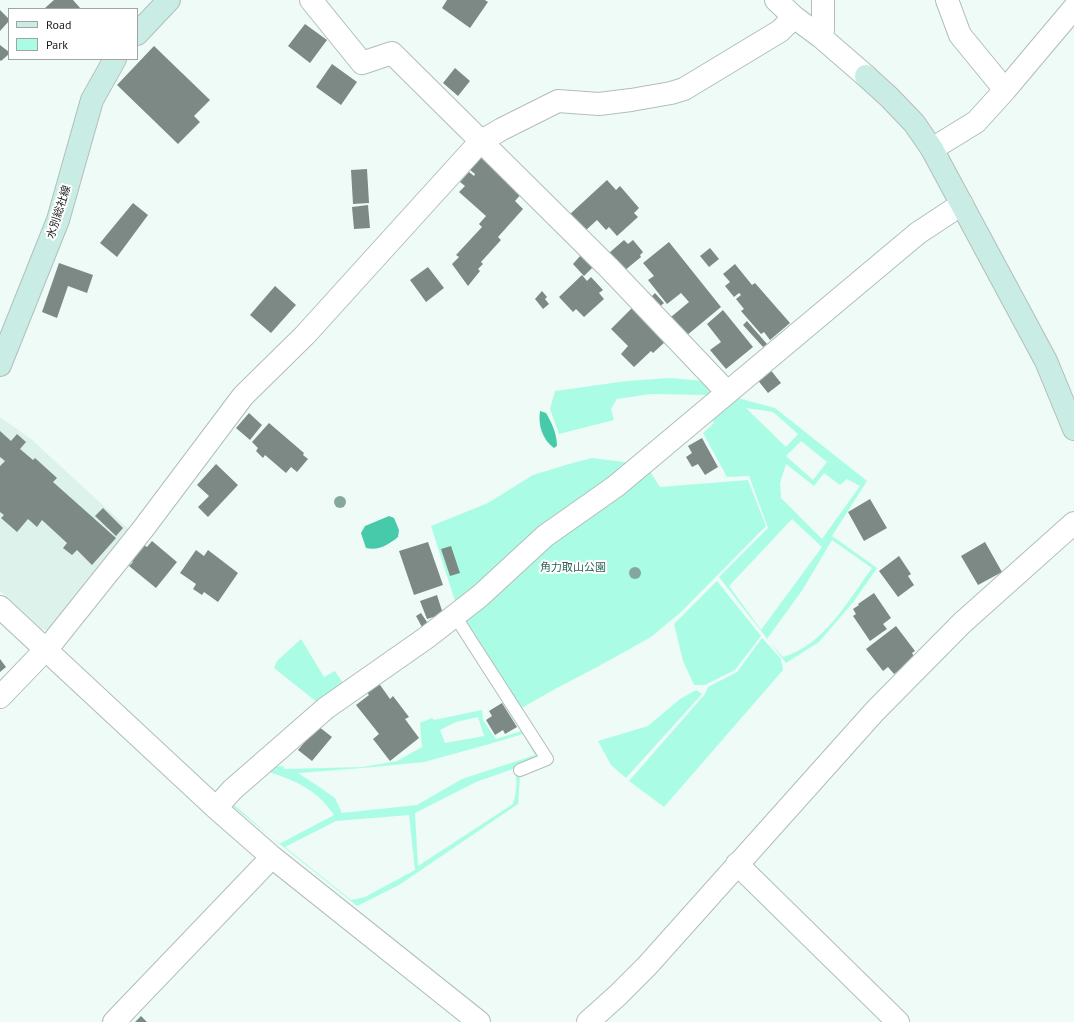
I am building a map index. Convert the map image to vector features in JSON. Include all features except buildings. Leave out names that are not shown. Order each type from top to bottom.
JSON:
[{"type":"street","points":[[138,33],[169,0]]},
{"type":"street","points":[[311,0],[362,63],[392,53],[480,142],[610,269],[727,392]]},
{"type":"street","points":[[776,0],[794,17],[821,37],[866,76],[914,123],[932,149],[1046,361],[1074,429]]},
{"type":"street","points":[[821,37],[823,30],[823,0]]},
{"type":"street","points":[[947,0],[960,35],[1005,90]]},
{"type":"street","points":[[932,149],[976,122],[1074,8]]},
{"type":"street","points":[[0,697],[46,650],[143,529],[242,396],[305,335],[480,142],[502,129],[558,102],[599,104],[671,93],[684,89],[780,31],[794,17]]},
{"type":"street","name":"水別総社線","points":[[0,365],[58,220],[92,100],[114,60]]},
{"type":"street","points":[[216,808],[232,790],[326,708],[420,643],[455,616],[480,596],[545,536],[616,486],[918,233],[962,204]]},
{"type":"street","points":[[588,1022],[618,995],[642,970],[875,711],[957,629],[1074,523]]},
{"type":"street","points":[[0,607],[216,808],[272,857],[479,1022]]},
{"type":"street","points":[[114,1022],[272,857]]},
{"type":"street","points":[[737,864],[898,1022]]},
{"type":"lane","points":[[455,616],[547,759],[520,770]]},
{"type":"shaded area","points":[[0,417],[31,439],[133,533],[53,631],[41,629],[0,591]]},
{"type":"green space","points":[[670,378],[704,381],[711,391],[707,395],[651,394],[617,399],[611,409],[614,420],[559,434],[550,409],[555,391],[627,381]]},
{"type":"green space","points":[[738,398],[775,408],[867,481],[832,536],[877,568],[854,601],[819,642],[786,663],[769,642],[783,657],[798,651],[811,643],[834,620],[872,568],[832,540],[803,589],[767,639],[719,577],[768,528],[749,476],[727,477],[703,433],[714,423],[711,418]],"holes":[[[746,408],[773,412],[798,434],[786,447]],[[801,441],[827,462],[813,480],[786,456]],[[786,464],[814,486],[824,473],[840,485],[847,479],[860,486],[822,539],[781,498],[780,483]],[[792,519],[822,547],[761,630],[729,586]]]},
{"type":"green space","points":[[540,411],[546,413],[554,429],[557,446],[554,448],[546,440],[540,426]]},
{"type":"green space","name":"角力取山公園","points":[[592,458],[632,463],[649,470],[660,487],[748,480],[766,526],[681,612],[651,637],[520,709],[466,622],[455,601],[431,526],[488,503],[533,475]]},
{"type":"green space","points":[[389,516],[394,518],[399,530],[398,537],[383,547],[375,549],[366,548],[361,533],[365,526]]},
{"type":"green space","points":[[717,581],[761,636],[735,670],[705,685],[694,685],[683,661],[674,624]]},
{"type":"green space","points":[[762,638],[781,659],[783,670],[664,807],[629,781],[705,694],[708,687],[737,672]]},
{"type":"green space","points":[[301,639],[324,677],[335,671],[345,686],[318,703],[274,668],[277,661]]},
{"type":"green space","points":[[696,690],[702,694],[626,778],[611,765],[598,741],[648,726],[680,699]]},
{"type":"green space","points":[[482,710],[483,720],[496,739],[524,730],[539,756],[516,766],[520,777],[518,804],[399,885],[357,906],[279,844],[334,815],[321,799],[297,783],[269,772],[232,803],[270,836],[230,804],[273,767],[283,766],[285,769],[363,767],[397,761],[422,747],[420,723],[432,718],[434,720]],"holes":[[[478,717],[484,736],[445,743],[440,730],[456,722]],[[523,734],[535,755],[462,779],[417,805],[342,813],[335,798],[298,773],[424,762]],[[513,769],[515,773],[516,786],[513,804],[418,866],[415,813],[476,782]],[[409,815],[415,870],[365,897],[351,900],[285,847],[336,821]]]}]
